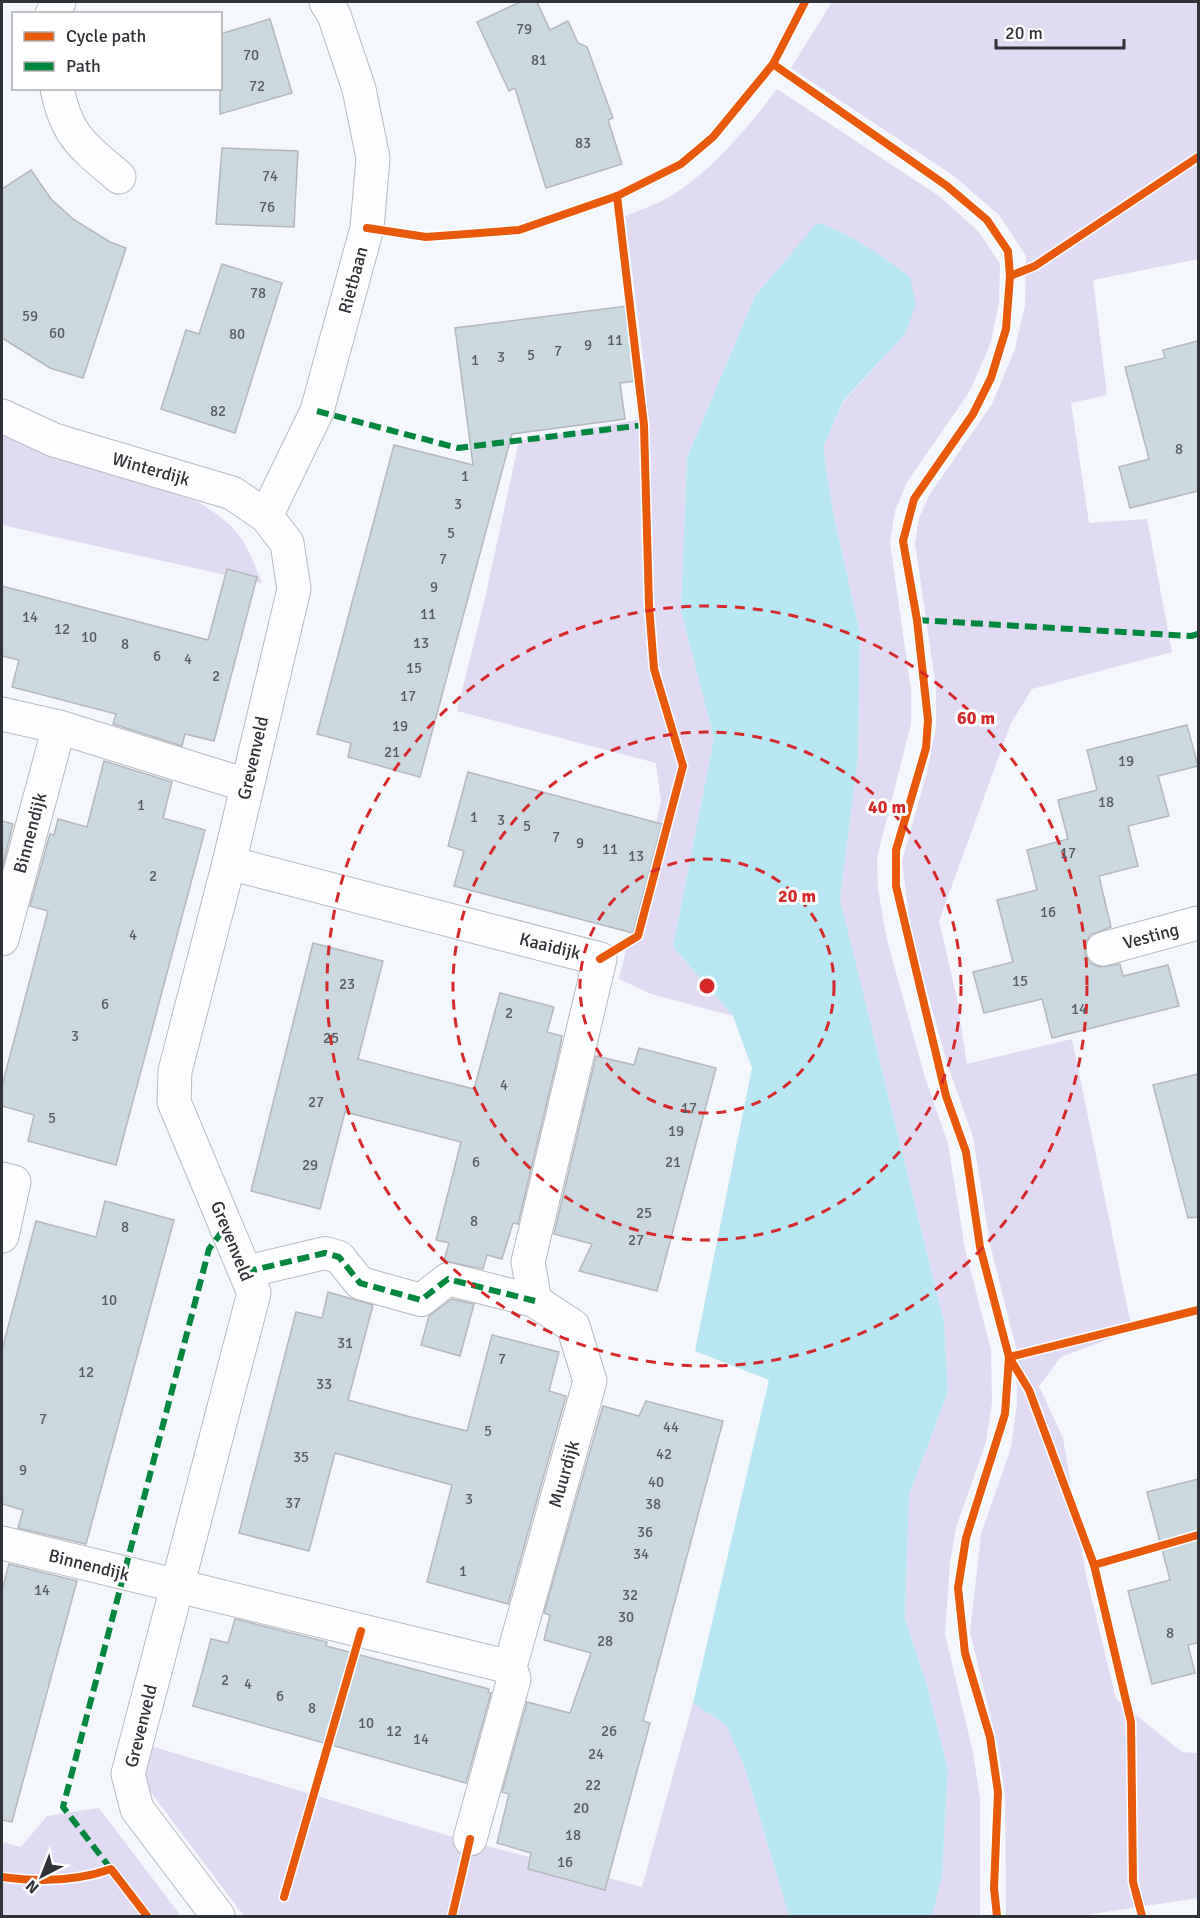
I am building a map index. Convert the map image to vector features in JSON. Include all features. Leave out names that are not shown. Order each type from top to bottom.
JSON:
[{"type":"street","name":"Rietbaan","points":[[266,516],[317,411],[367,228],[373,159],[359,89],[334,15],[326,2]]},
{"type":"street","points":[[57,90],[62,115],[77,141],[119,177]]},
{"type":"street","name":"Winterdijk","points":[[2,416],[54,440],[232,493],[266,516],[287,543]]},
{"type":"street","name":"Grevenveld","points":[[218,1917],[137,1809],[128,1774],[254,1293],[174,1101],[175,1071],[229,863],[294,589],[287,543]]},
{"type":"street","points":[[2,714],[59,727],[246,785]]},
{"type":"street","name":"Binnendijk","points":[[2,939],[59,727]]},
{"type":"street","name":"Kaaidijk","points":[[229,863],[600,958],[528,1262],[535,1301]]},
{"type":"street","name":"Vesting","points":[[1103,949],[1198,923]]},
{"type":"street","points":[[2,1179],[14,1182],[2,1236]]},
{"type":"street","points":[[245,1272],[326,1253],[339,1257],[360,1283],[421,1300],[448,1279],[535,1301]]},
{"type":"street","name":"Muurdijk","points":[[470,1839],[514,1679],[510,1667],[590,1381],[573,1326],[535,1301]]},
{"type":"street","name":"Binnendijk","points":[[2,1543],[177,1586]]},
{"type":"street","points":[[177,1586],[510,1667]]},
{"type":"shaded area","points":[[832,2],[1198,2],[1198,259],[1093,280],[1107,395],[1071,403],[1089,523],[1147,519],[1172,652],[1032,689],[1011,723],[939,921],[956,994],[967,1064],[1072,1039],[1132,1330],[1061,1357],[1039,1386],[1063,1438],[1086,1575],[1116,1699],[1182,1752],[1198,1753],[1198,1898],[1079,1916],[1006,1916],[1005,1796],[998,1748],[970,1632],[981,1534],[1011,1448],[1017,1403],[1016,1348],[990,1244],[973,1137],[948,1066],[911,934],[902,861],[927,772],[936,727],[936,688],[915,543],[919,518],[930,494],[992,404],[1015,349],[1025,305],[1026,256],[999,215],[954,176],[791,68]]},
{"type":"shaded area","points":[[777,89],[939,196],[979,232],[1000,264],[999,302],[991,342],[970,391],[907,482],[895,511],[890,543],[911,690],[911,724],[877,858],[878,889],[887,940],[924,1074],[948,1144],[965,1249],[991,1350],[992,1402],[986,1442],[956,1528],[950,1562],[945,1634],[973,1753],[980,1798],[980,1916],[932,1915],[942,1875],[948,1770],[927,1685],[905,1619],[909,1495],[948,1392],[944,1322],[840,899],[858,757],[860,633],[833,512],[823,447],[844,401],[905,334],[910,277],[854,239],[817,224],[755,296],[687,458],[681,611],[714,738],[673,947],[733,1016],[651,994],[619,979],[661,802],[656,763],[457,711],[486,594],[519,441],[646,418],[645,373],[625,216],[660,202],[709,167],[739,136]]},
{"type":"shaded area","points":[[2,433],[198,502],[223,519],[239,535],[262,583],[2,525]]},
{"type":"shaded area","points":[[693,1703],[726,1724],[744,1765],[789,1916],[244,1916],[140,1778],[151,1746],[453,1837],[642,1887]]},
{"type":"shaded area","points":[[99,1808],[181,1916],[2,1916],[2,1842],[21,1847],[47,1816]]},
{"type":"water","points":[[817,223],[854,239],[910,277],[916,305],[905,334],[844,400],[823,447],[833,512],[860,633],[858,757],[840,899],[944,1322],[948,1392],[909,1495],[905,1619],[927,1685],[948,1770],[942,1875],[932,1916],[789,1916],[744,1765],[726,1725],[693,1703],[769,1380],[695,1351],[752,1068],[733,1016],[673,947],[714,738],[681,611],[687,458],[755,296]]},
{"type":"building","points":[[520,2],[537,2],[550,30],[568,21],[578,43],[587,47],[613,118],[608,120],[622,164],[546,188],[515,88],[509,91],[477,22]]},
{"type":"building","points":[[270,19],[292,93],[220,114],[222,33]]},
{"type":"building","points":[[222,148],[298,151],[294,227],[216,224]]},
{"type":"building","points":[[31,170],[51,199],[73,219],[110,242],[126,248],[83,378],[50,368],[2,338],[2,189]]},
{"type":"building","points":[[222,264],[282,283],[235,433],[161,409],[186,330],[199,334]]},
{"type":"building","points":[[627,306],[636,381],[620,383],[625,419],[512,434],[420,777],[348,757],[351,743],[317,734],[394,445],[473,465],[455,328]]},
{"type":"building","points":[[1198,341],[1198,491],[1130,508],[1119,467],[1149,459],[1125,367],[1165,358],[1163,350]]},
{"type":"building","points":[[227,569],[257,577],[214,741],[185,734],[182,746],[113,724],[116,714],[12,687],[19,660],[2,656],[2,586],[208,640]]},
{"type":"building","points":[[1187,725],[1198,766],[1158,776],[1169,816],[1128,826],[1138,866],[1099,876],[1111,927],[1090,935],[1085,945],[1085,954],[1090,963],[1099,967],[1120,964],[1123,976],[1168,965],[1179,1006],[1052,1038],[1042,999],[984,1013],[973,972],[1013,962],[997,900],[1037,890],[1027,850],[1068,839],[1058,800],[1097,790],[1087,750]]},
{"type":"building","points":[[104,761],[172,782],[163,818],[205,830],[116,1165],[28,1141],[34,1115],[2,1106],[2,1086],[48,911],[30,906],[50,834],[54,835],[58,819],[87,827]]},
{"type":"building","points":[[468,772],[662,824],[633,933],[454,886],[464,851],[448,846]]},
{"type":"building","points":[[2,821],[13,824],[2,869]]},
{"type":"building","points":[[313,943],[383,961],[358,1059],[474,1089],[500,993],[554,1007],[547,1032],[562,1036],[560,1047],[518,1224],[513,1223],[502,1259],[487,1255],[483,1269],[444,1261],[449,1243],[436,1240],[461,1142],[345,1112],[320,1209],[251,1191]]},
{"type":"building","points":[[639,1048],[716,1068],[657,1291],[579,1271],[592,1244],[554,1234],[596,1056],[634,1065]]},
{"type":"building","points":[[1198,1074],[1198,1217],[1188,1218],[1153,1085]]},
{"type":"building","points":[[105,1201],[174,1220],[86,1544],[18,1528],[23,1510],[2,1504],[2,1350],[36,1221],[96,1237]]},
{"type":"building","points":[[328,1292],[373,1305],[348,1400],[407,1416],[467,1431],[492,1335],[559,1352],[549,1391],[566,1396],[508,1604],[427,1582],[452,1485],[335,1453],[309,1551],[239,1533],[296,1312],[322,1318]]},
{"type":"building","points":[[452,1299],[474,1304],[460,1356],[421,1345],[429,1316]]},
{"type":"building","points":[[646,1401],[723,1421],[643,1721],[650,1723],[605,1890],[528,1869],[531,1853],[497,1843],[509,1794],[502,1792],[527,1702],[570,1713],[591,1653],[544,1640],[550,1615],[544,1613],[603,1406],[639,1416]]},
{"type":"building","points":[[1198,1479],[1198,1643],[1188,1645],[1195,1673],[1152,1684],[1128,1591],[1170,1580],[1147,1492]]},
{"type":"building","points":[[9,1564],[77,1581],[12,1822],[2,1820],[2,1591]]},
{"type":"building","points":[[235,1619],[327,1642],[326,1646],[489,1689],[488,1692],[491,1693],[466,1783],[193,1706],[211,1639],[228,1643]]},
{"type":"marked path","points":[[317,411],[458,448],[644,425]]},
{"type":"marked path","points":[[917,620],[1191,636],[1198,634]]},
{"type":"marked path","points":[[111,1869],[63,1807],[209,1249],[227,1225]]},
{"type":"marked path","points":[[245,1272],[325,1253],[339,1257],[360,1283],[421,1300],[448,1279],[535,1301]]},
{"type":"cycle path","points":[[367,228],[426,237],[519,230],[617,196],[681,164],[713,137],[773,64],[805,2]]},
{"type":"cycle path","points":[[773,64],[947,186],[987,220],[1008,251],[1010,276],[1006,329],[991,378],[973,414],[914,499],[903,541],[917,620],[928,720],[926,748],[896,850],[896,886],[946,1096],[966,1152],[980,1247],[1009,1357],[1005,1414],[966,1538],[958,1588],[965,1653],[990,1737],[998,1792],[994,1888],[997,1916]]},
{"type":"cycle path","points":[[1010,276],[1035,266],[1198,157]]},
{"type":"cycle path","points":[[600,959],[638,936],[683,766],[654,669],[649,605],[644,425],[617,196]]},
{"type":"cycle path","points":[[1142,1916],[1133,1882],[1131,1722],[1094,1565],[1029,1390],[1009,1357],[1198,1310]]},
{"type":"cycle path","points":[[1094,1565],[1198,1535]]},
{"type":"cycle path","points":[[284,1897],[361,1631]]},
{"type":"cycle path","points":[[452,1916],[470,1839]]},
{"type":"cycle path","points":[[2,1877],[57,1880],[111,1869],[147,1916]]}]
